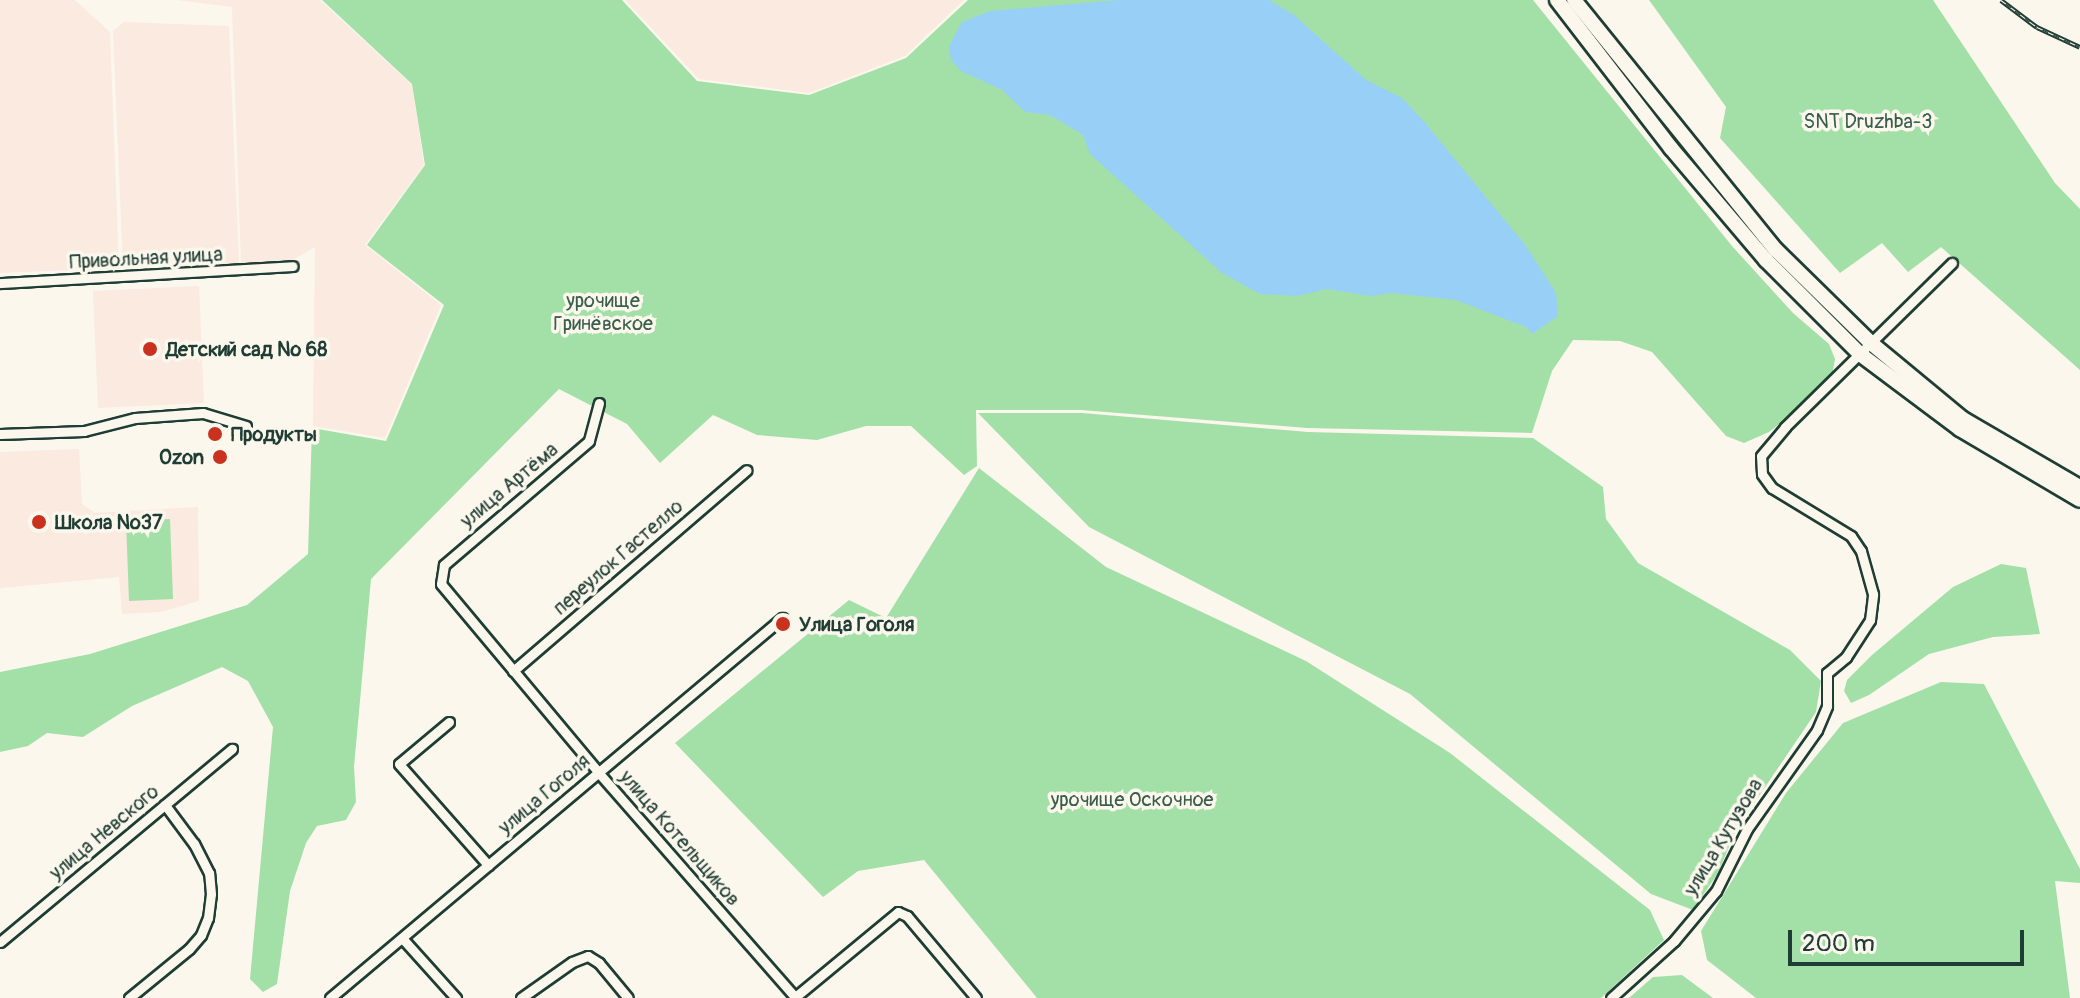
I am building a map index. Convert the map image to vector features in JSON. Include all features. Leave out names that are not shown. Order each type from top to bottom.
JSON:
[{"type":"main road","points":[[1557,0],[1671,148],[1766,260],[1960,429],[2080,500]]},
{"type":"main road","points":[[1574,0],[1776,250],[1866,349],[1963,419],[2080,487]]},
{"type":"street","points":[[1866,349],[1952,263]]},
{"type":"street","name":"Привольная улица","points":[[0,283],[293,266]]},
{"type":"street","name":"улица Кутузова","points":[[1611,998],[1674,941],[1716,891],[1747,829],[1817,730],[1827,706],[1827,673],[1846,657],[1870,620],[1873,594],[1869,572],[1851,536],[1779,495],[1767,482],[1759,465],[1765,447],[1866,349]]},
{"type":"street","name":"улица Артёма","points":[[445,590],[439,578],[444,565],[589,441],[599,403]]},
{"type":"street","points":[[0,434],[84,431],[135,418],[203,413],[246,426]]},
{"type":"street","name":"переулок Гастелло","points":[[513,671],[747,470]]},
{"type":"street","name":"улица Котельщиков","points":[[445,590],[795,998]]},
{"type":"street","name":"улица Гоголя","points":[[330,998],[782,618]]},
{"type":"street","points":[[449,722],[399,764],[488,865]]},
{"type":"street","name":"улица Невского","points":[[0,942],[232,749]]},
{"type":"street","points":[[129,998],[189,949],[201,935],[208,918],[211,894],[209,873],[194,844],[165,805]]},
{"type":"street","points":[[795,998],[898,912],[907,916],[976,998]]},
{"type":"street","points":[[402,938],[456,998]]},
{"type":"street","points":[[521,998],[572,962],[588,956],[599,963],[628,998]]},
{"type":"shaded area","points":[[0,0],[75,0],[110,32],[119,268],[0,273]]},
{"type":"shaded area","points":[[177,0],[320,0],[412,85],[424,165],[365,245],[441,305],[385,438],[313,426],[315,247],[291,261],[241,265],[232,7]]},
{"type":"shaded area","points":[[625,0],[964,0],[905,56],[809,93],[699,79]]},
{"type":"shaded area","points":[[124,22],[229,26],[239,264],[123,268],[113,31]]},
{"type":"shaded area","points":[[199,286],[204,403],[98,408],[93,291]]},
{"type":"shaded area","points":[[79,449],[82,504],[95,513],[198,507],[199,601],[161,612],[122,614],[119,577],[0,588],[0,452]]},
{"type":"green space","name":"урочище Гринёвское","points":[[322,0],[622,0],[697,81],[809,95],[906,58],[968,0],[1533,0],[1732,246],[1793,313],[1829,344],[1835,359],[1832,376],[1817,395],[1769,432],[1744,443],[1726,436],[1652,352],[1620,341],[1573,340],[1552,371],[1532,433],[1307,428],[1081,410],[976,410],[977,466],[964,475],[911,426],[866,426],[817,440],[757,435],[713,415],[660,463],[627,424],[559,389],[371,579],[354,767],[356,802],[346,820],[317,826],[306,843],[290,891],[277,984],[263,992],[250,979],[273,727],[248,681],[222,667],[132,706],[83,737],[47,733],[28,746],[0,752],[0,672],[90,654],[247,605],[308,554],[312,428],[386,441],[444,305],[367,245],[425,165],[412,84]]},
{"type":"green space","name":"SNT Druzhba-3","points":[[1649,0],[1933,0],[2055,183],[2080,209],[2080,370],[1941,247],[1908,272],[1882,243],[1840,273],[1720,138],[1726,107]]},
{"type":"green space","points":[[978,413],[1082,413],[1308,432],[1533,438],[1603,487],[1606,519],[1638,563],[1790,650],[1821,681],[1816,712],[1736,830],[1718,873],[1693,910],[1651,894],[1410,694],[1089,527]]},
{"type":"green space","name":"урочище Оскочное","points":[[979,468],[1106,567],[1306,661],[1450,753],[1650,910],[1664,940],[1601,998],[1037,998],[924,860],[858,871],[823,897],[675,743],[849,600],[886,618]]},
{"type":"green space","points":[[170,519],[173,599],[129,601],[126,521]]},
{"type":"green space","points":[[2001,564],[2026,568],[2040,634],[1993,637],[1929,654],[1869,695],[1851,703],[1844,691],[1847,680],[1872,655],[1953,587]]},
{"type":"green space","points":[[1941,682],[1984,684],[2080,869],[2080,883],[2055,881],[2070,998],[1756,998],[1707,960],[1701,931],[1786,793],[1843,723]]},
{"type":"green space","points":[[1682,975],[1713,998],[1629,998],[1653,977]]},
{"type":"water","points":[[1119,0],[1269,0],[1294,15],[1366,80],[1402,98],[1426,124],[1526,246],[1556,293],[1558,316],[1532,334],[1526,327],[1456,300],[1392,293],[1370,296],[1327,289],[1297,296],[1260,294],[1222,273],[1090,154],[1083,135],[1050,115],[1025,112],[1002,90],[961,71],[951,60],[949,46],[962,22],[990,11]]},
{"type":"railway","points":[[2001,0],[2037,27],[2080,47]]},
{"type":"place","name":"Детский сад № 68","points":[[150,349]]},
{"type":"place","name":"Продукты","points":[[215,434]]},
{"type":"place","name":"Ozon","points":[[220,457]]},
{"type":"place","name":"Школа №37","points":[[39,522]]},
{"type":"place","name":"Улица Гоголя","points":[[783,624]]}]
